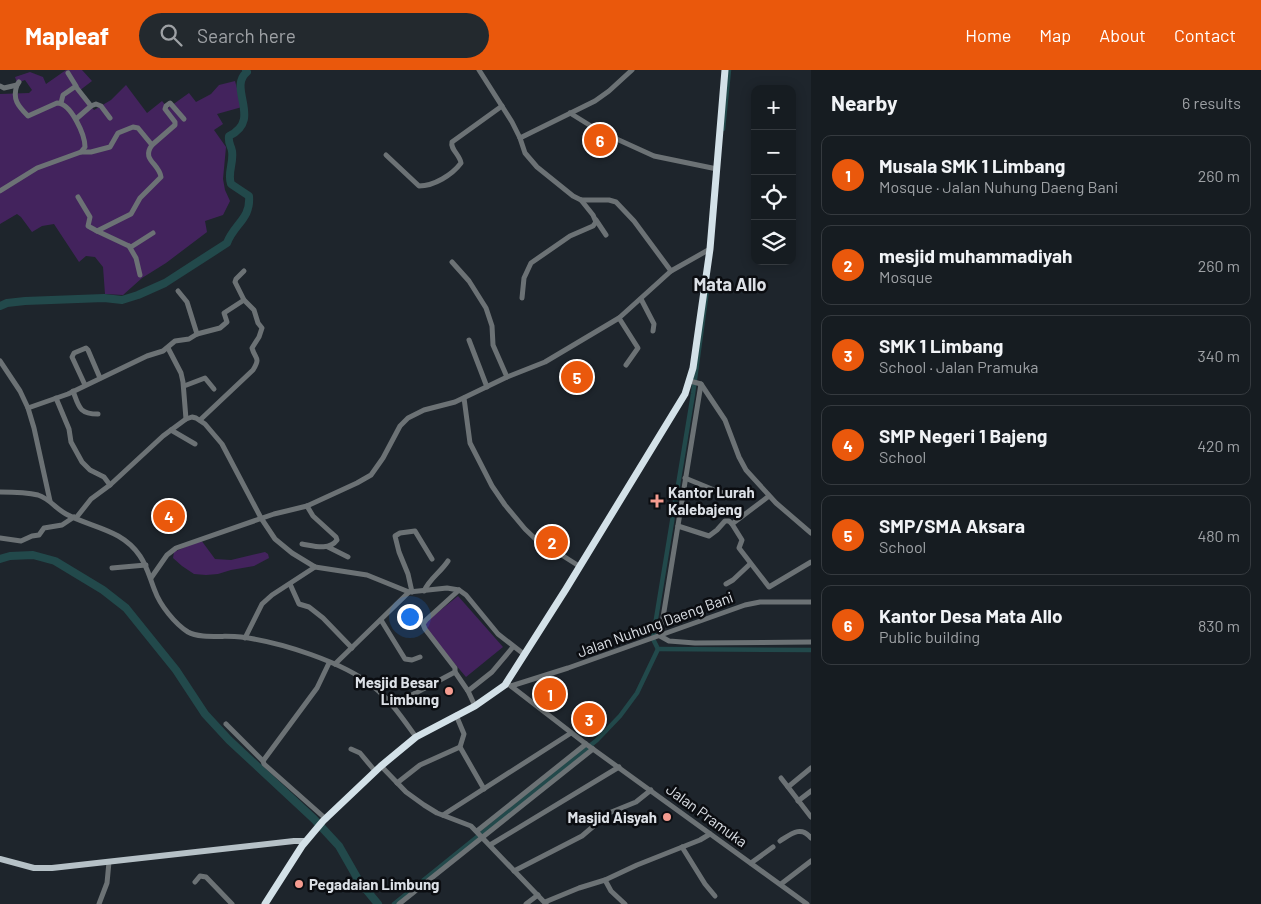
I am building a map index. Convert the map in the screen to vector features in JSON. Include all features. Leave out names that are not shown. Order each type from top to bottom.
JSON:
[{"type":"highway","points":[[265,904],[305,842],[322,822],[378,769],[416,737],[475,706],[509,684],[685,394],[696,382],[710,249],[725,70]]},
{"type":"main road","points":[[0,859],[24,866],[43,868],[294,841],[305,842]]},
{"type":"street","points":[[479,70],[520,138],[525,153],[537,167],[573,196],[581,200],[606,235]]},
{"type":"street","points":[[520,138],[603,96],[631,70]]},
{"type":"street","points":[[68,73],[91,106]]},
{"type":"street","points":[[0,86],[4,88],[18,84],[14,98],[28,116],[55,103],[61,103],[68,108],[76,119],[85,141],[85,147],[81,152]]},
{"type":"street","points":[[61,103],[63,95],[76,87]]},
{"type":"street","points":[[98,231],[131,214],[140,198],[159,179],[161,173],[148,155],[148,150],[175,124],[165,109],[166,106],[170,103],[184,119]]},
{"type":"street","points":[[76,119],[96,104],[110,118]]},
{"type":"street","points":[[386,155],[419,186],[434,184],[461,163],[452,148],[452,142],[502,106]]},
{"type":"street","points":[[570,113],[600,131],[654,156],[717,169]]},
{"type":"street","points":[[0,190],[37,168],[81,152],[91,152],[110,146],[118,133],[133,127],[138,128],[152,145]]},
{"type":"street","points":[[78,197],[90,217],[88,226],[129,246],[134,246],[153,233]]},
{"type":"street","points":[[581,200],[609,200],[616,202],[634,221],[672,271]]},
{"type":"street","points":[[522,298],[524,278],[531,264],[570,236],[593,226],[596,220]]},
{"type":"street","points":[[129,246],[136,258],[140,275]]},
{"type":"street","points":[[151,578],[167,555],[176,548],[260,518],[307,506],[369,477],[383,458],[400,426],[408,418],[424,410],[464,398],[545,362],[619,318],[672,271],[710,249]]},
{"type":"street","points":[[452,262],[469,281],[486,308],[492,326],[493,345],[508,378]]},
{"type":"street","points":[[200,420],[257,364],[258,358],[252,350],[252,346],[260,337],[262,328],[258,323],[254,310],[244,300],[235,282],[244,271]]},
{"type":"street","points":[[178,291],[187,302],[197,334]]},
{"type":"street","points":[[641,299],[654,324],[653,331]]},
{"type":"street","points":[[28,408],[73,391],[168,348],[175,341],[189,339],[197,334],[225,326],[227,322],[224,312],[244,300]]},
{"type":"street","points":[[619,318],[638,348],[626,365]]},
{"type":"street","points":[[469,340],[487,387]]},
{"type":"street","points":[[85,385],[72,357],[74,353],[86,348],[100,378]]},
{"type":"street","points":[[168,348],[181,373],[184,386],[186,419]]},
{"type":"street","points":[[0,361],[20,391],[28,408],[50,501]]},
{"type":"street","points":[[184,386],[205,378],[214,389]]},
{"type":"street","points":[[696,382],[678,526],[658,636],[669,640],[695,643],[811,642]]},
{"type":"street","points":[[696,382],[726,420],[744,466],[769,496],[811,533]]},
{"type":"street","points":[[73,391],[82,411],[88,414],[98,414]]},
{"type":"street","points":[[56,398],[69,429],[71,442],[82,462],[90,470],[104,477],[110,486]]},
{"type":"street","points":[[464,398],[470,443],[492,486],[505,505],[525,529],[548,550],[560,554],[579,566]]},
{"type":"street","points":[[0,538],[24,540],[39,535],[44,528],[62,525],[75,518],[91,499],[110,486],[171,430],[186,419],[192,418],[200,420],[222,444],[260,518],[282,546],[315,567],[367,575],[411,592],[447,588],[459,590],[470,599],[498,634],[526,655]]},
{"type":"street","points":[[171,430],[195,444]]},
{"type":"street","points":[[685,478],[719,492],[724,493],[727,491]]},
{"type":"street","points":[[0,492],[30,494],[50,501],[62,512],[111,531],[126,540],[140,555],[146,565],[158,598],[170,614],[188,632],[198,635],[246,638],[288,648],[332,663],[364,680],[393,705],[416,737]]},
{"type":"street","points":[[732,524],[769,496]]},
{"type":"street","points":[[307,506],[314,516],[337,538],[335,543],[328,546]]},
{"type":"street","points":[[678,526],[709,536],[724,521],[732,524],[742,540],[739,548],[767,586],[770,587],[791,572],[811,562]]},
{"type":"street","points":[[411,592],[408,574],[396,546],[396,535],[412,530],[416,531],[432,559]]},
{"type":"street","points":[[302,544],[328,546],[348,557]]},
{"type":"street","points":[[424,591],[429,580],[439,573],[448,561]]},
{"type":"street","points":[[726,584],[750,564]]},
{"type":"street","points":[[112,568],[146,565]]},
{"type":"street","points":[[246,638],[262,604],[272,595],[315,567]]},
{"type":"street","points":[[290,584],[299,604],[308,607],[323,618],[352,648]]},
{"type":"street","points":[[459,590],[423,624],[455,668],[455,672],[468,691],[475,706]]},
{"type":"street","points":[[263,761],[332,663],[352,648],[411,592]]},
{"type":"street","name":"Jalan Nuhung Daeng Bani","points":[[509,684],[537,679],[753,603],[811,602]]},
{"type":"street","points":[[381,620],[403,657],[410,661],[420,657]]},
{"type":"street","points":[[468,691],[492,672],[514,647]]},
{"type":"street","points":[[393,705],[455,672]]},
{"type":"street","name":"Jalan Pramuka","points":[[509,684],[571,733],[807,904]]},
{"type":"street","points":[[456,715],[464,734],[460,747],[484,789]]},
{"type":"street","points":[[226,724],[322,822]]},
{"type":"street","points":[[442,815],[571,733]]},
{"type":"street","points":[[479,834],[589,746]]},
{"type":"street","points":[[399,904],[479,834],[589,746]]},
{"type":"street","points":[[398,783],[420,765],[460,747]]},
{"type":"street","points":[[350,749],[360,753],[414,798],[442,815],[467,824],[490,845],[545,903],[579,888],[605,880],[710,834]]},
{"type":"street","points":[[490,845],[619,767]]},
{"type":"street","points":[[788,787],[811,768]]},
{"type":"street","points":[[781,778],[810,816]]},
{"type":"street","points":[[514,871],[582,836],[609,813],[636,802],[651,790]]},
{"type":"street","points":[[798,800],[811,790]]},
{"type":"street","points":[[780,841],[797,831],[803,831],[811,838]]},
{"type":"street","points":[[682,847],[705,884],[715,896]]},
{"type":"street","points":[[751,863],[773,847]]},
{"type":"street","points":[[781,884],[811,860]]},
{"type":"street","points":[[99,904],[107,883],[109,862]]},
{"type":"street","points":[[195,882],[200,876],[206,877],[232,904]]},
{"type":"street","points":[[605,880],[611,891],[625,904]]},
{"type":"street","points":[[526,904],[538,895]]},
{"type":"shaded area","points":[[66,70],[82,70],[92,81],[79,91],[94,110],[111,100],[126,85],[147,113],[162,101],[168,108],[189,93],[196,102],[211,94],[219,85],[235,81],[242,107],[217,114],[223,124],[214,130],[226,147],[223,179],[230,201],[223,215],[205,221],[207,232],[166,263],[142,278],[123,295],[105,294],[103,267],[95,257],[86,256],[79,262],[54,224],[42,226],[32,232],[17,214],[0,224],[0,94],[29,93],[32,90],[25,80],[17,83],[15,77],[30,72],[43,77],[46,84]]},
{"type":"shaded area","points":[[201,540],[215,559],[231,560],[265,552],[269,558],[254,566],[218,574],[194,574],[173,558],[174,552]]},
{"type":"shaded area","points":[[458,596],[503,647],[466,677],[422,625]]},
{"type":"waterway","points":[[0,306],[7,303],[25,301],[104,298],[122,300],[165,283],[227,243],[245,216],[249,204],[249,196],[231,184],[232,151],[229,143],[229,136],[239,129],[243,121],[241,86],[242,79],[247,72],[246,70]]},
{"type":"waterway","points":[[723,129],[729,70]]},
{"type":"waterway","points":[[658,649],[653,639],[654,631],[693,394],[708,283]]},
{"type":"waterway","points":[[0,559],[10,556],[33,555],[55,561],[103,590],[126,608],[176,670],[205,714],[229,740],[314,819],[339,846],[359,881],[378,904]]},
{"type":"waterway","points":[[658,649],[811,650]]},
{"type":"waterway","points":[[394,904],[597,740],[620,716],[637,693],[658,649]]},
{"type":"place","name":"Kantor Desa Mata Allo","points":[[600,140]]},
{"type":"place","name":"SMP/SMA Aksara","points":[[577,377]]},
{"type":"place","name":"Kantor Lurah Kalebajeng","points":[[657,501]]},
{"type":"place","name":"SMP Negeri 1 Bajeng","points":[[169,516]]},
{"type":"place","name":"mesjid muhammadiyah","points":[[552,542]]},
{"type":"place","name":"Mesjid Besar Limbung","points":[[449,691]]},
{"type":"place","name":"Musala SMK 1 Limbang","points":[[550,694]]},
{"type":"place","name":"SMK 1 Limbang","points":[[589,719]]},
{"type":"place","name":"Masjid Aisyah","points":[[667,817]]},
{"type":"place","name":"Pegadaian Limbung","points":[[299,884]]},
{"type":"district","name":"Mata Allo","points":[[730,284]]}]
